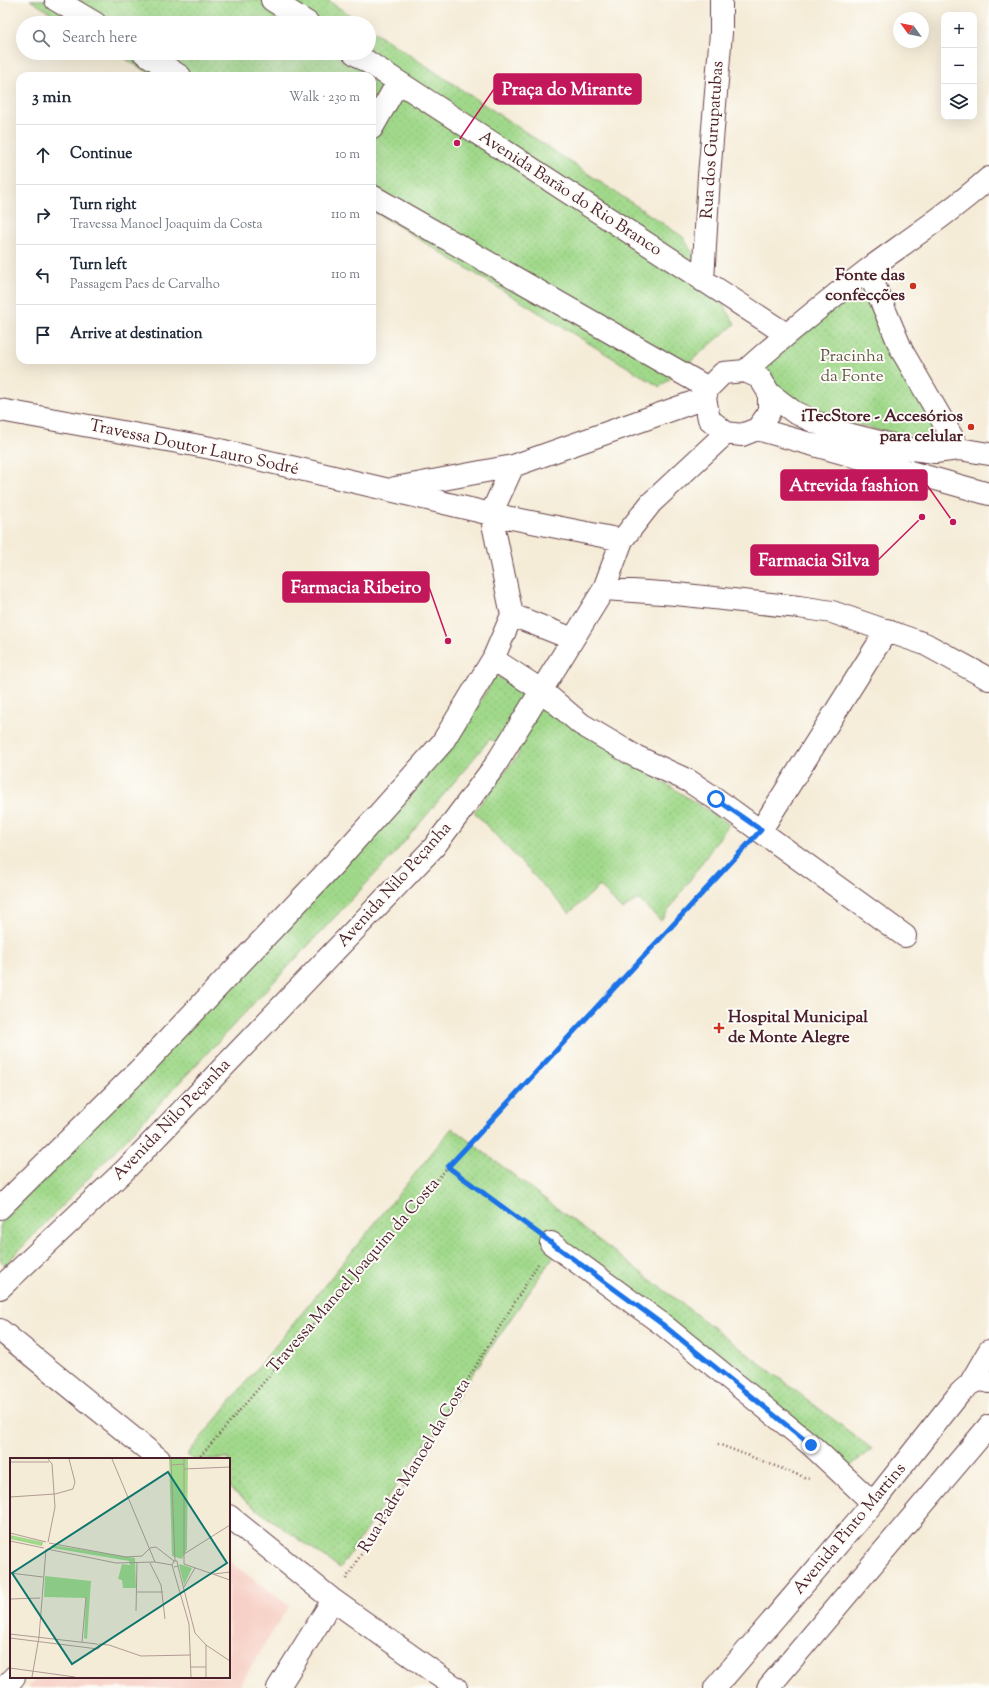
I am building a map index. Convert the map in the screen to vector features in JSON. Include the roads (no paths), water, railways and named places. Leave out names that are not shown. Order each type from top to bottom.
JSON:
[{"type":"street","points":[[56,0],[83,16]]},
{"type":"street","points":[[272,0],[297,16]]},
{"type":"street","name":"Rua dos Gurupatubas","points":[[703,281],[709,176],[721,33],[721,0]]},
{"type":"street","points":[[155,60],[174,72]]},
{"type":"street","name":"Avenida Barão do Rio Branco","points":[[365,60],[786,334]]},
{"type":"street","points":[[376,121],[398,82]]},
{"type":"street","points":[[744,371],[786,334],[989,178]]},
{"type":"street","points":[[376,198],[707,393]]},
{"type":"street","points":[[868,270],[902,351],[959,449]]},
{"type":"street","points":[[0,1208],[144,1065],[334,864],[442,743],[493,659],[512,615],[491,514],[512,466],[707,393],[723,373],[744,371],[760,378],[769,393],[794,412],[815,422],[851,435],[904,448],[935,452],[959,449],[989,454]]},
{"type":"street","points":[[707,393],[709,419],[726,433],[742,435],[757,429],[769,413],[769,393]]},
{"type":"street","name":"Travessa Doutor Lauro Sodré","points":[[0,410],[210,448],[491,514],[622,540]]},
{"type":"street","points":[[757,429],[989,494]]},
{"type":"street","name":"Avenida Nilo Peçanha","points":[[0,1288],[125,1170],[434,847],[494,767],[604,588],[622,540],[652,503],[726,433]]},
{"type":"street","name":"Travessa Doutor Lauro Sodré","points":[[386,489],[512,466]]},
{"type":"street","points":[[604,588],[676,594],[832,612],[925,644],[989,679]]},
{"type":"street","points":[[512,615],[573,638]]},
{"type":"street","points":[[761,830],[887,630]]},
{"type":"street","points":[[493,659],[541,690],[581,724],[636,756],[689,781],[761,830],[904,936]]},
{"type":"street","points":[[551,1243],[687,1344],[811,1445],[873,1503]]},
{"type":"street","points":[[0,1330],[158,1458]]},
{"type":"street","name":"Avenida Pinto Martins","points":[[715,1688],[873,1503],[959,1394],[980,1382],[989,1351]]},
{"type":"street","points":[[768,1688],[989,1426]]},
{"type":"street","points":[[230,1517],[333,1600],[456,1688]]},
{"type":"street","points":[[278,1688],[333,1600]]},
{"type":"street","points":[[4,1688],[13,1678]]},
{"type":"place","name":"Praça do Mirante","points":[[457,143]]},
{"type":"place","name":"Fonte das confecções","points":[[913,286]]},
{"type":"place","name":"iTecStore - Accesórios para celular","points":[[971,427]]},
{"type":"place","name":"Farmacia Silva","points":[[922,517]]},
{"type":"place","name":"Atrevida fashion","points":[[953,522]]},
{"type":"place","name":"Farmacia Ribeiro","points":[[448,641]]},
{"type":"place","name":"Hospital Municipal de Monte Alegre","points":[[719,1028]]},
{"type":"park label","name":"Pracinha da Fonte","points":[[852,367]]}]
